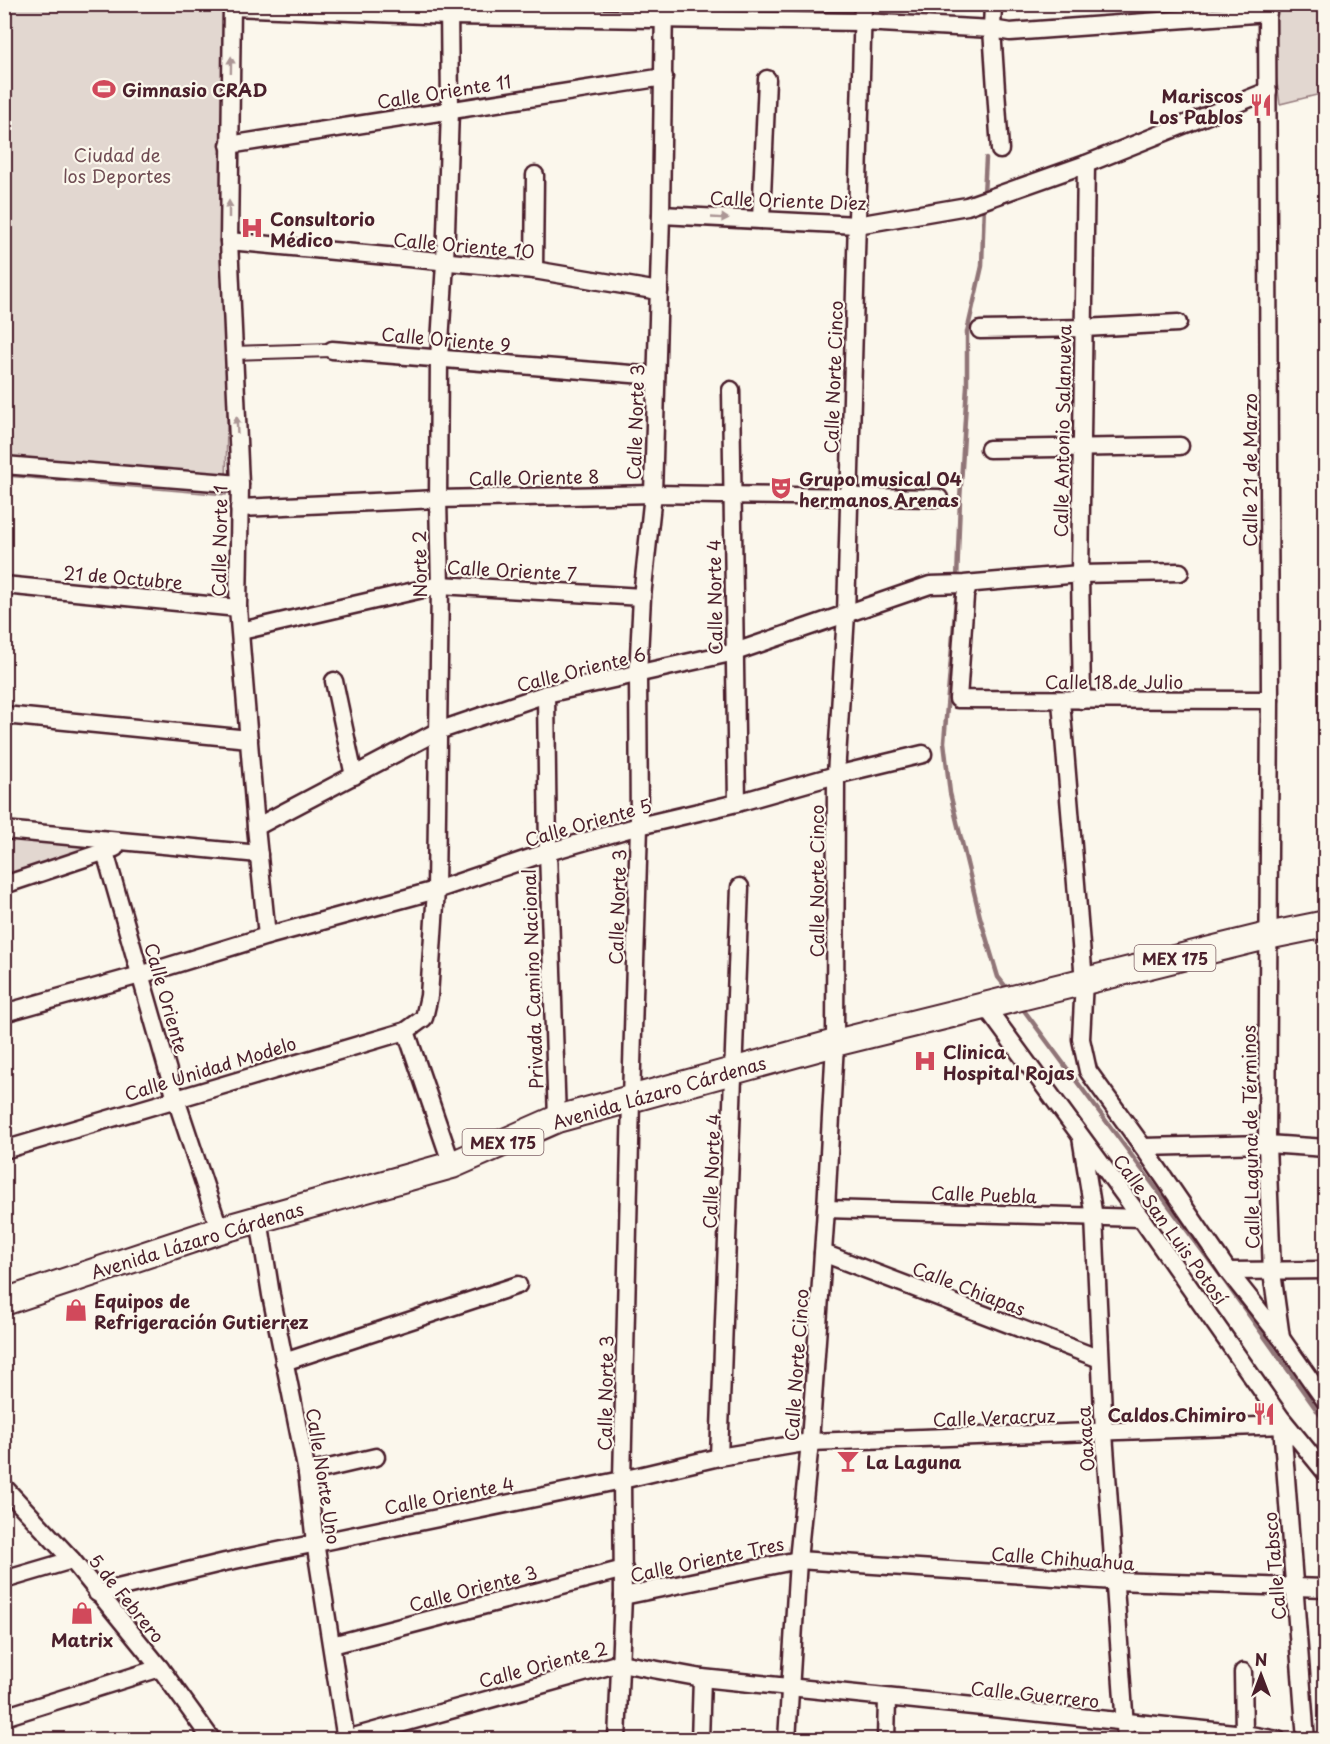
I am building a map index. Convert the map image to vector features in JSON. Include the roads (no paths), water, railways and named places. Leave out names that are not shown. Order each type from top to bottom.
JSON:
[{"type":"main road","name":"Avenida Lázaro Cárdenas","points":[[4,1302],[220,1230],[452,1165],[556,1119],[835,1043],[1267,936],[1326,924]]},
{"type":"street","name":"Calle Norte Cinco","points":[[787,1740],[798,1560],[810,1442],[823,1254],[835,1043],[836,775],[846,614],[862,4]]},
{"type":"street","points":[[993,4],[992,29],[1000,150]]},
{"type":"street","points":[[232,6],[664,12],[992,29],[1010,32],[1267,9]]},
{"type":"street","name":"Calle Norte 1","points":[[232,6],[229,241],[240,484],[238,608],[267,936]]},
{"type":"street","name":"Calle 21 de Marzo","points":[[1267,9],[1270,700],[1267,936]]},
{"type":"street","name":"Norte 2","points":[[424,1018],[429,996],[436,890],[440,358],[450,110],[449,10]]},
{"type":"street","name":"Calle Norte 3","points":[[617,1740],[624,1569],[622,1480],[639,826],[638,675],[642,597],[653,494],[664,12]]},
{"type":"street","name":"Calle Oriente 11","points":[[229,145],[664,77]]},
{"type":"street","points":[[761,220],[767,79]]},
{"type":"street","name":"Calle Oriente Diez","points":[[661,214],[857,225],[967,206],[1086,164],[1268,91]]},
{"type":"street","name":"Calle Antonio Salanueva","points":[[1082,700],[1080,574],[1086,164]]},
{"type":"street","points":[[534,270],[535,175]]},
{"type":"street","name":"Calle Oriente 10","points":[[229,241],[534,270],[658,291]]},
{"type":"street","points":[[980,330],[1178,323]]},
{"type":"street","name":"Calle Oriente 9","points":[[233,353],[332,350],[656,376]]},
{"type":"street","name":"Calle Norte 4","points":[[731,390],[737,803]]},
{"type":"street","points":[[989,449],[1180,446]]},
{"type":"street","points":[[4,465],[240,484]]},
{"type":"street","name":"Calle Oriente 8","points":[[239,508],[438,499],[653,494],[939,498]]},
{"type":"street","name":"Calle Oriente 6","points":[[256,827],[438,731],[546,694],[735,652],[936,585],[1080,574],[1180,572]]},
{"type":"street","name":"Calle 18 de Julio","points":[[966,584],[958,699],[1270,700]]},
{"type":"street","name":"21 de Octubre","points":[[4,585],[238,608]]},
{"type":"street","name":"Calle Oriente 7","points":[[241,631],[440,585],[642,597]]},
{"type":"street","points":[[334,681],[354,776]]},
{"type":"street","name":"Privada Camino Nacional","points":[[546,694],[556,1119]]},
{"type":"street","points":[[1061,701],[1084,981]]},
{"type":"street","points":[[4,715],[249,739]]},
{"type":"street","name":"Calle Oriente 5","points":[[4,1013],[267,936],[436,890],[548,852],[639,826],[923,754]]},
{"type":"street","points":[[4,830],[259,854]]},
{"type":"street","points":[[4,885],[130,842]]},
{"type":"street","name":"Calle Oriente","points":[[105,852],[176,1098],[217,1222]]},
{"type":"street","name":"Calle Norte 4","points":[[719,1456],[740,887]]},
{"type":"street","name":"Calle Laguna de Términos","points":[[1267,936],[1267,1144],[1272,1272],[1281,1338]]},
{"type":"street","name":"Calle San Luis Potosí","points":[[1084,981],[1081,1039],[1088,1071],[1228,1271],[1281,1338],[1326,1401]]},
{"type":"street","name":"Calle San Luis Potosí","points":[[1006,1001],[1081,1137],[1141,1218],[1284,1425],[1326,1473]]},
{"type":"street","name":"Calle Unidad Modelo","points":[[4,1150],[406,1030],[424,1018]]},
{"type":"street","points":[[406,1030],[452,1165]]},
{"type":"street","name":"Oaxaca","points":[[1081,1137],[1094,1217],[1104,1433],[1126,1740]]},
{"type":"street","points":[[1143,1147],[1267,1144],[1326,1148]]},
{"type":"street","name":"Calle Puebla","points":[[826,1209],[1141,1218]]},
{"type":"street","name":"Calle Norte Uno","points":[[259,1219],[284,1362],[307,1473],[315,1542],[346,1739]]},
{"type":"street","name":"Calle Chiapas","points":[[823,1254],[1100,1359]]},
{"type":"street","points":[[1228,1271],[1326,1270]]},
{"type":"street","points":[[284,1362],[518,1285]]},
{"type":"street","name":"Calle Veracruz","points":[[810,1442],[1284,1425]]},
{"type":"street","name":"Calle Tabsco","points":[[1284,1425],[1306,1740]]},
{"type":"street","name":"Calle Oriente 4","points":[[97,1593],[315,1542],[622,1480],[719,1456],[810,1442]]},
{"type":"street","points":[[307,1473],[376,1457]]},
{"type":"street","name":"5 de Febrero","points":[[4,1487],[72,1560],[160,1668],[212,1740]]},
{"type":"street","points":[[4,1580],[72,1560]]},
{"type":"street","name":"Calle Chihuahua","points":[[798,1560],[1114,1581],[1326,1588]]},
{"type":"street","name":"Calle Oriente Tres","points":[[623,1596],[798,1560]]},
{"type":"street","name":"Calle Oriente 3","points":[[332,1645],[624,1569]]},
{"type":"street","name":"Calle Oriente 2","points":[[346,1739],[620,1663],[702,1678],[789,1687]]},
{"type":"street","points":[[4,1717],[160,1668]]},
{"type":"street","points":[[1243,1672],[1244,1734]]},
{"type":"street","points":[[700,1740],[702,1678]]},
{"type":"street","name":"Calle Guerrero","points":[[789,1687],[887,1699],[1244,1734],[1278,1740]]},
{"type":"street","points":[[886,1740],[887,1699]]},
{"type":"waterway","points":[[984,194],[986,158]]},
{"type":"waterway","points":[[957,580],[967,386],[967,332],[982,266],[984,203]]},
{"type":"waterway","points":[[957,588],[944,742],[950,793],[980,917],[998,977],[1009,991]]},
{"type":"waterway","points":[[1020,1005],[1221,1276],[1326,1423]]},
{"type":"place","name":"Gimnasio CRAD","points":[[104,89]]},
{"type":"place","name":"Mariscos Los Pablos","points":[[1261,105]]},
{"type":"place","name":"Consultorio Médico","points":[[252,228]]},
{"type":"place","name":"Grupo musical 04 hermanos Arenas","points":[[781,488]]},
{"type":"place","name":"Clinica Hospital Rojas","points":[[925,1061]]},
{"type":"place","name":"Equipos de Refrigeración Gutierrez","points":[[76,1310]]},
{"type":"place","name":"Caldos Chimiro","points":[[1264,1414]]},
{"type":"place","name":"La Laguna","points":[[848,1461]]},
{"type":"place","name":"Matrix","points":[[82,1613]]},
{"type":"park label","name":"Ciudad de los Deportes","points":[[117,164]]}]
